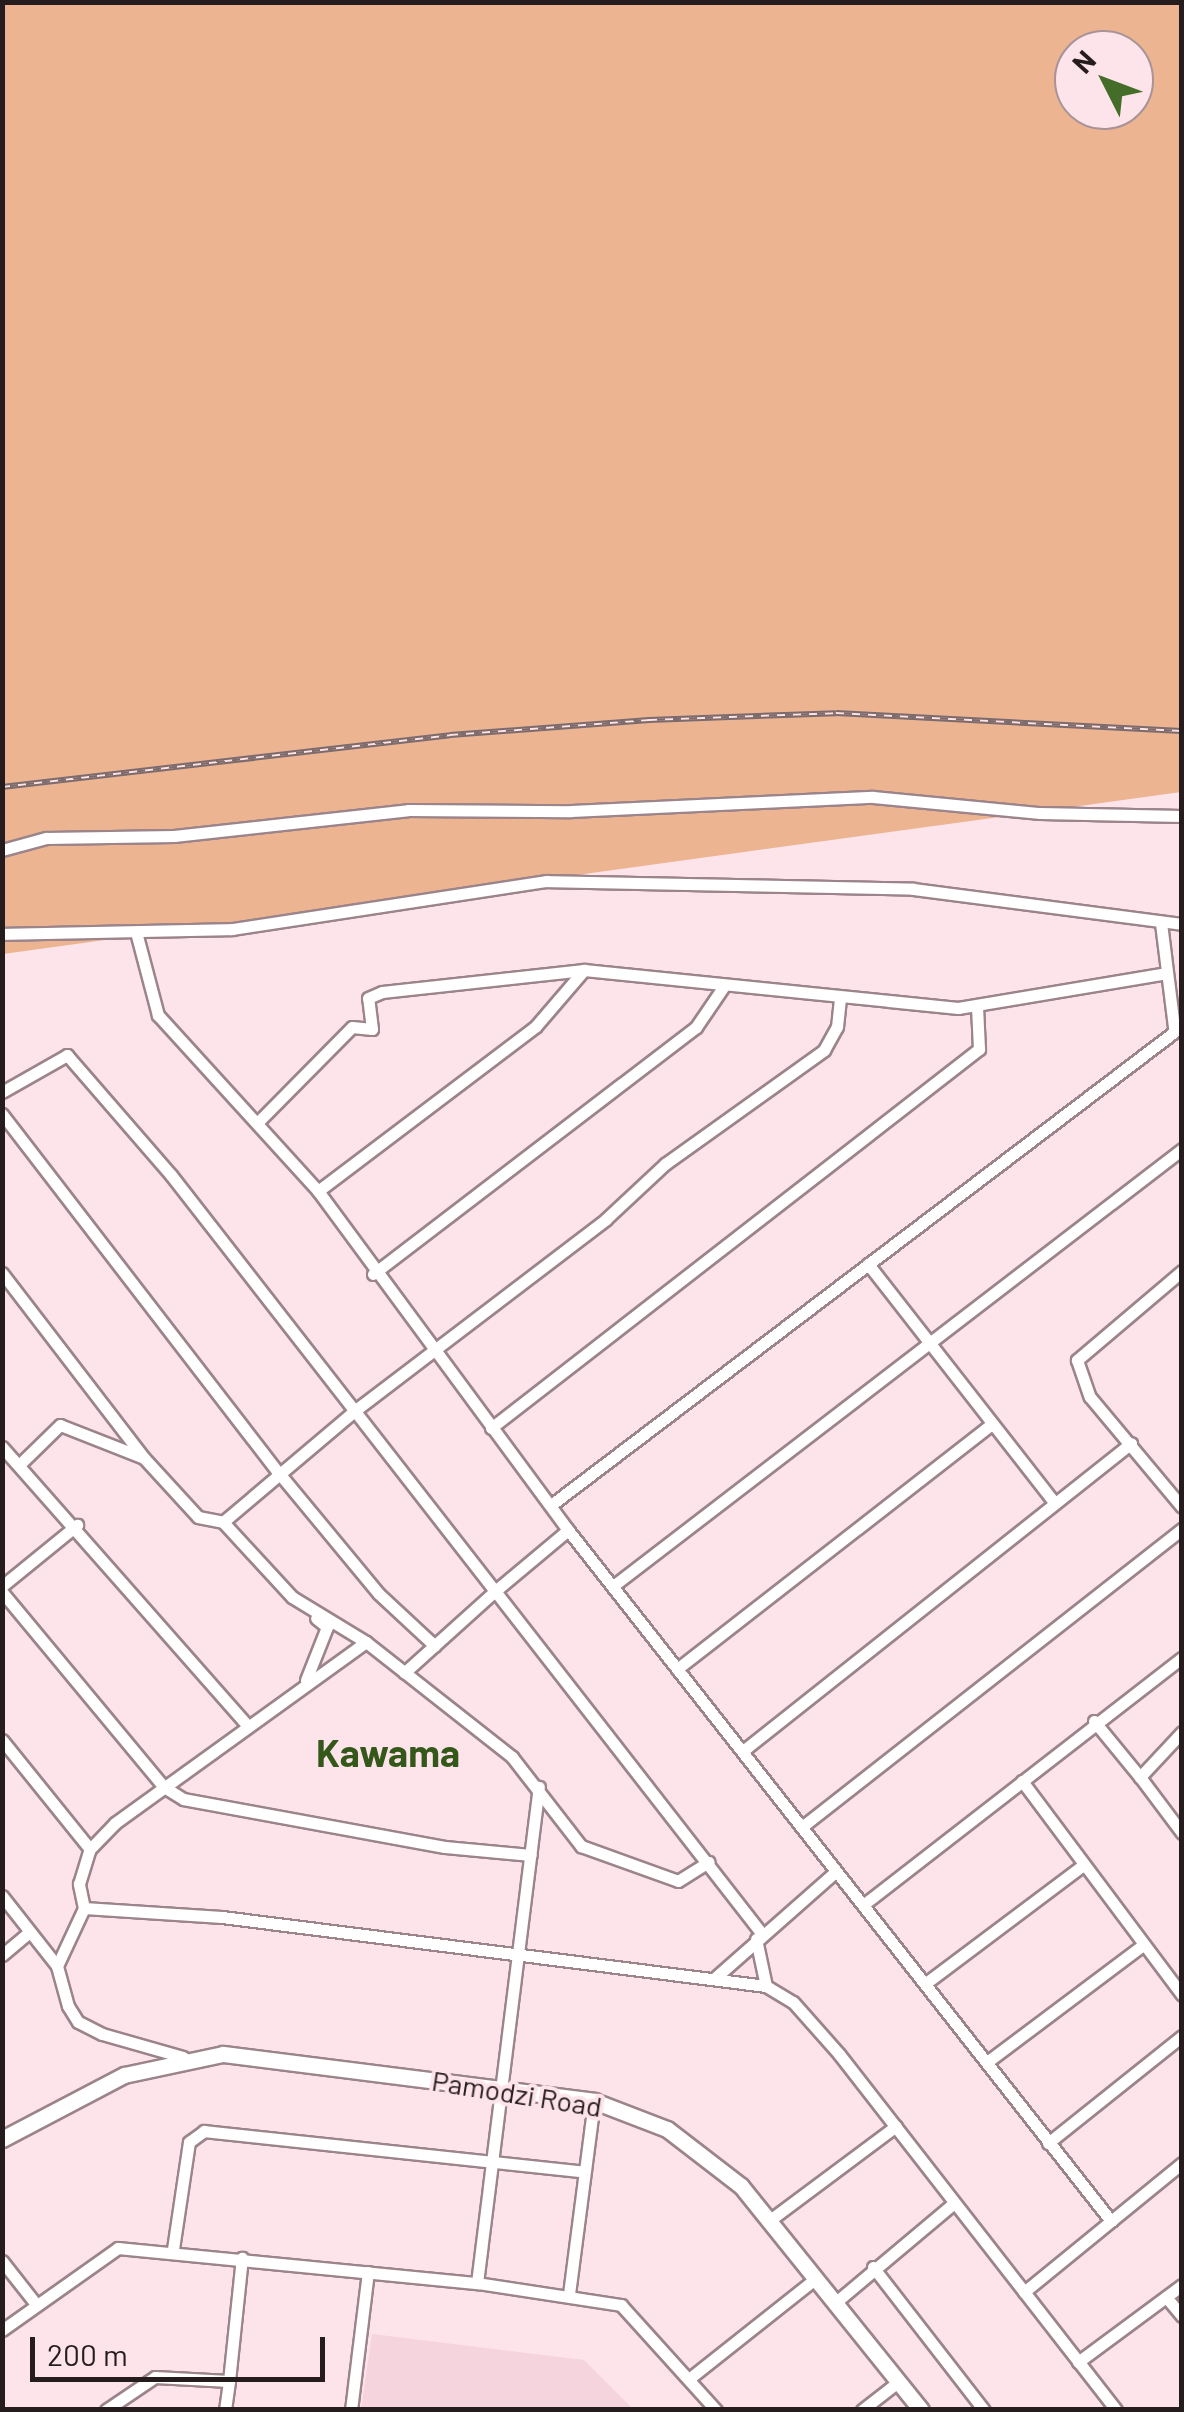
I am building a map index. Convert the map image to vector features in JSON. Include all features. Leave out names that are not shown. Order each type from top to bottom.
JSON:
[{"type":"street","points":[[2,850],[46,838],[174,836],[408,810],[572,811],[873,797],[1040,813],[1182,816]]},
{"type":"street","points":[[2,934],[232,929],[561,880],[914,889],[1037,901],[1182,924]]},
{"type":"street","points":[[551,1506],[1178,1026],[1161,923]]},
{"type":"street","points":[[136,932],[158,1016],[260,1121],[318,1191],[373,1274],[568,1530],[1110,2222]]},
{"type":"street","points":[[260,1121],[352,1027],[372,1029],[371,995],[584,970],[840,1000],[977,1007],[1167,974]]},
{"type":"street","points":[[318,1191],[536,1026],[584,970]]},
{"type":"street","points":[[373,1274],[696,1027],[724,986]]},
{"type":"street","points":[[223,1522],[353,1412],[606,1219],[665,1164],[824,1050],[837,1026],[840,1000]]},
{"type":"street","points":[[491,1428],[979,1049],[977,1007]]},
{"type":"street","points":[[2,1092],[67,1056],[151,1150],[709,1862],[759,1937],[766,1986]]},
{"type":"street","points":[[2,1114],[278,1472],[378,1594],[435,1646]]},
{"type":"street","points":[[613,1586],[925,1340],[1182,1149]]},
{"type":"street","points":[[868,1264],[1055,1502]]},
{"type":"street","points":[[1182,1271],[1077,1360],[1090,1397],[1182,1507]]},
{"type":"street","points":[[2,1273],[144,1458],[198,1518],[223,1522],[292,1597],[327,1627],[306,1680]]},
{"type":"street","points":[[677,1669],[992,1424]]},
{"type":"street","points":[[20,1464],[60,1425],[144,1458]]},
{"type":"street","points":[[744,1750],[1130,1443]]},
{"type":"street","points":[[2,1446],[77,1526],[248,1726]]},
{"type":"street","points":[[77,1526],[3,1592],[164,1787],[202,1804],[445,1847],[532,1855]]},
{"type":"street","points":[[803,1826],[1182,1529]]},
{"type":"street","points":[[404,1674],[568,1530]]},
{"type":"street","points":[[292,1597],[366,1642],[512,1757],[581,1846],[634,1868],[678,1880],[709,1862]]},
{"type":"street","points":[[57,1966],[84,1908],[78,1884],[90,1849],[164,1787],[306,1680],[366,1642]]},
{"type":"street","points":[[863,1906],[1094,1722],[1182,1658]]},
{"type":"street","points":[[1094,1722],[1182,1833]]},
{"type":"street","points":[[1140,1777],[1182,1732]]},
{"type":"street","points":[[2,1740],[90,1849]]},
{"type":"street","points":[[1022,1781],[1182,1994]]},
{"type":"street","points":[[477,2282],[539,1787]]},
{"type":"street","points":[[537,1817],[558,1813]]},
{"type":"street","points":[[926,1983],[1083,1864]]},
{"type":"street","points":[[716,1977],[835,1872]]},
{"type":"street","points":[[2,1896],[57,1966],[78,2022],[183,2058]]},
{"type":"street","points":[[84,1908],[222,1917],[766,1986],[794,2002],[896,2126],[1116,2410]]},
{"type":"street","points":[[2,1955],[29,1932]]},
{"type":"street","points":[[987,2062],[1144,1944]]},
{"type":"street","points":[[1048,2143],[1182,2036]]},
{"type":"street","name":"Pamodzi Road","points":[[2,2140],[86,2090],[183,2058],[276,2058],[594,2101],[699,2148],[770,2220],[921,2410]]},
{"type":"street","points":[[569,2294],[581,2171],[594,2101]]},
{"type":"street","points":[[770,2220],[896,2126]]},
{"type":"street","points":[[174,2249],[189,2142],[204,2130],[581,2171]]},
{"type":"street","points":[[1024,2292],[1182,2162]]},
{"type":"street","points":[[836,2302],[954,2203]]},
{"type":"street","points":[[2,2330],[111,2250],[174,2249],[477,2282],[569,2294],[630,2310],[716,2410]]},
{"type":"street","points":[[225,2410],[242,2258]]},
{"type":"street","points":[[2,2261],[35,2303]]},
{"type":"street","points":[[873,2268],[984,2410]]},
{"type":"street","points":[[351,2410],[368,2272]]},
{"type":"street","points":[[690,2378],[816,2278]]},
{"type":"street","points":[[1078,2362],[1182,2284]]},
{"type":"street","points":[[1166,2297],[1182,2316]]},
{"type":"street","points":[[106,2410],[155,2376],[229,2381]]},
{"type":"street","points":[[862,2410],[898,2382]]},
{"type":"shaded area","points":[[2,3],[1181,3],[1181,792],[3,954]]},
{"type":"shaded area","points":[[372,2334],[584,2360],[633,2409],[361,2409]]},
{"type":"railway","points":[[2,787],[450,735],[649,720],[836,713],[1182,731]]},
{"type":"district","name":"Kawama","points":[[388,1753]]}]
